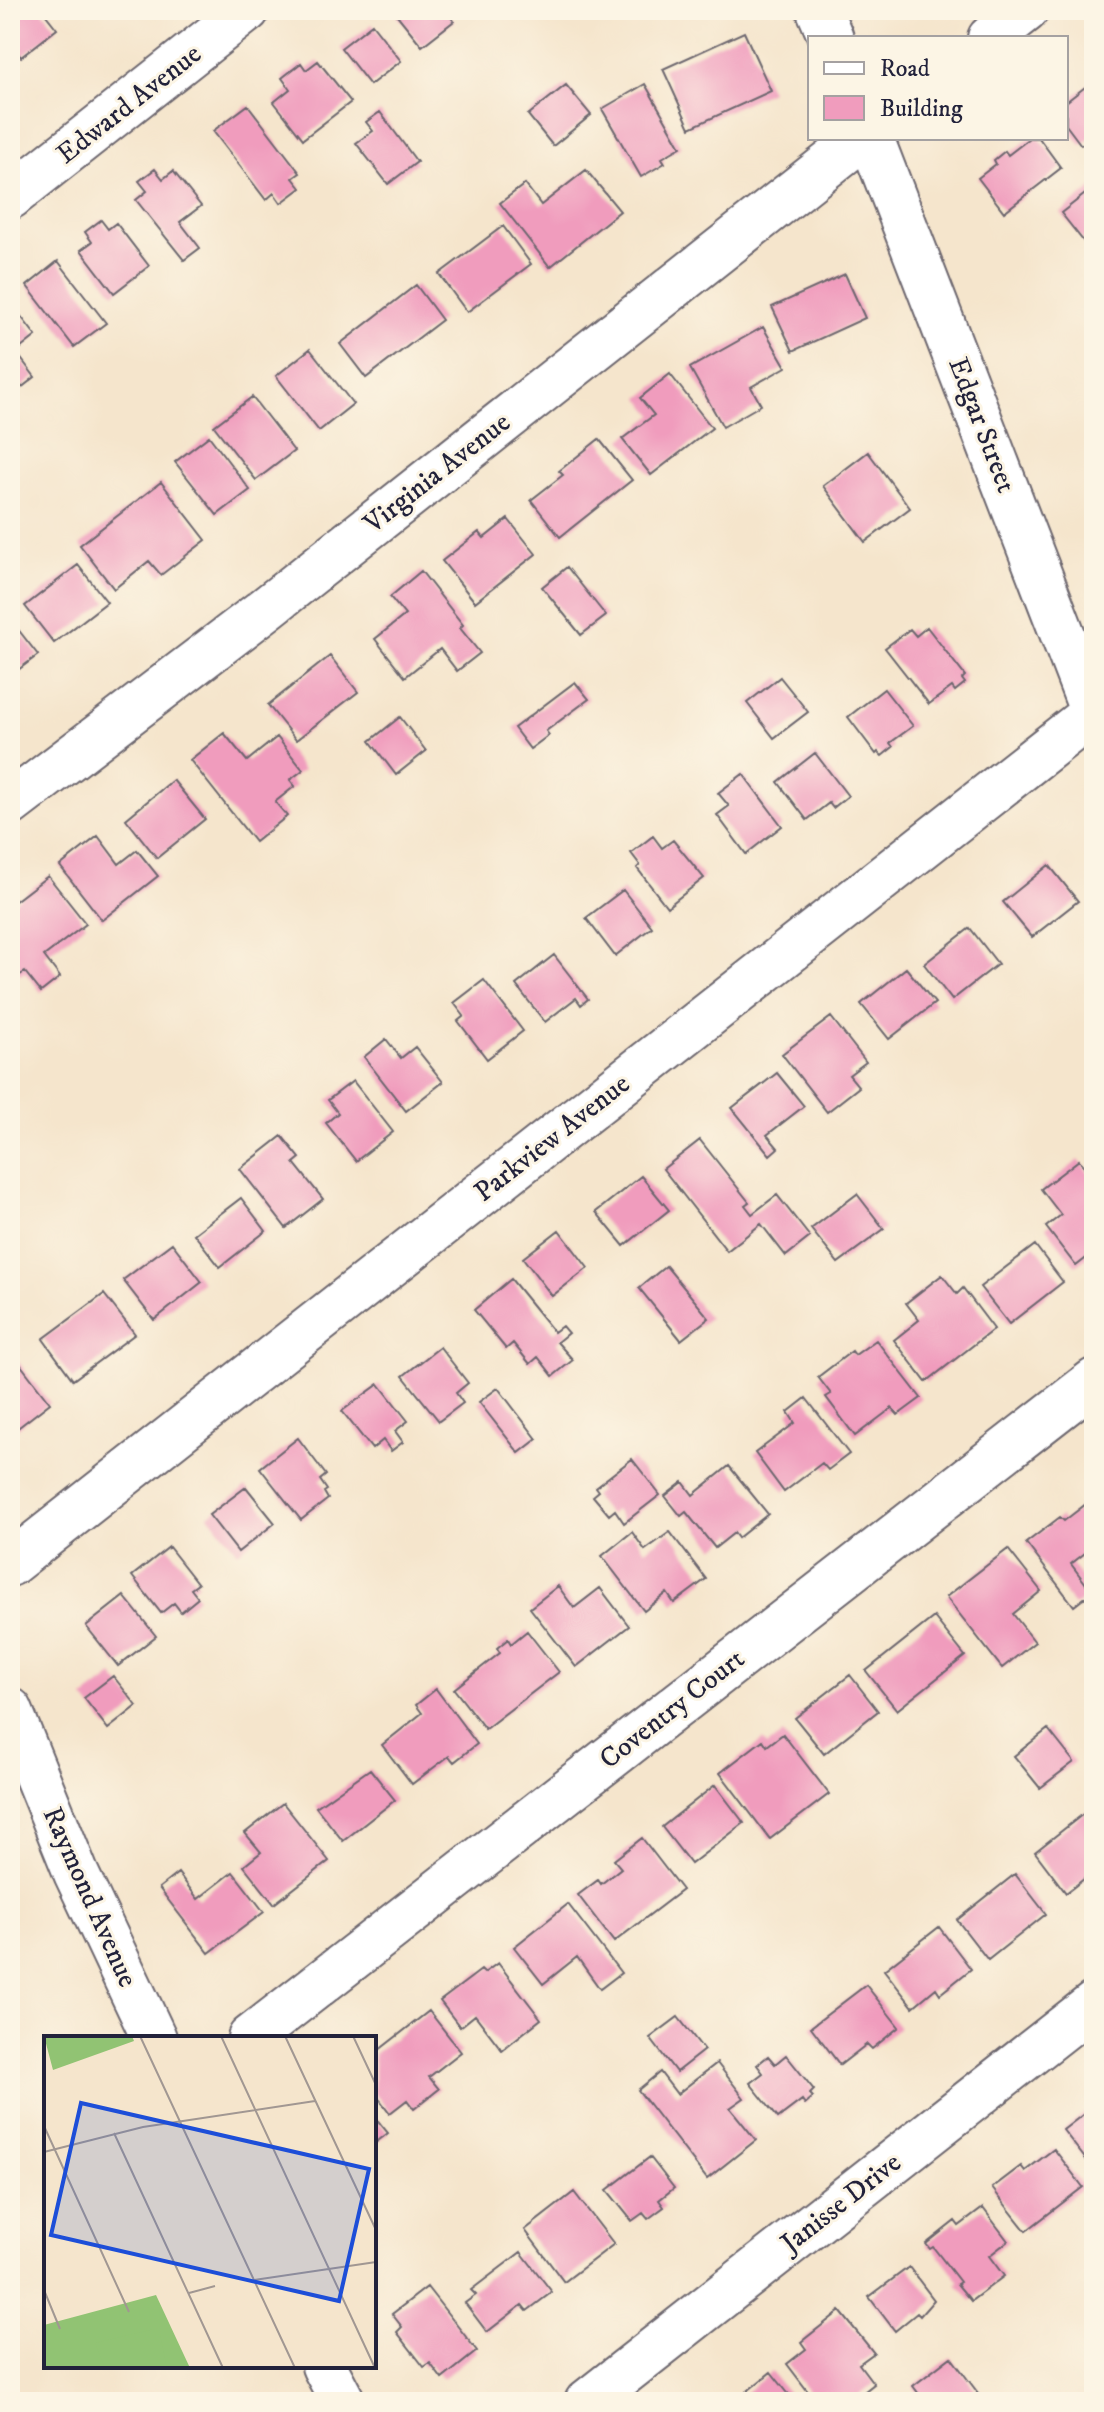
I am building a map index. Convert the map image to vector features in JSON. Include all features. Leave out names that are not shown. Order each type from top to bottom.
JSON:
[{"type":"street","name":"Edward Avenue","points":[[10,197],[247,10]]},
{"type":"street","points":[[819,10],[830,36]]},
{"type":"street","points":[[993,36],[1026,10]]},
{"type":"street","name":"Virginia Avenue","points":[[10,804],[267,608],[859,140]]},
{"type":"street","name":"Edgar Street","points":[[872,140],[1094,712]]},
{"type":"street","name":"Parkview Avenue","points":[[10,1564],[1094,712]]},
{"type":"street","name":"Coventry Court","points":[[253,2036],[1094,1381]]},
{"type":"street","name":"Raymond Avenue","points":[[10,1710],[76,1873],[153,2036]]},
{"type":"street","name":"Janisse Drive","points":[[587,2402],[1094,2004]]},
{"type":"street","points":[[325,2368],[343,2402]]},
{"type":"building","points":[[42,10],[57,29],[21,57],[10,43],[10,12]]},
{"type":"building","points":[[393,10],[445,10],[454,21],[422,46]]},
{"type":"building","points":[[372,24],[401,61],[370,85],[341,48]]},
{"type":"building","points":[[744,32],[771,91],[690,128],[663,69]]},
{"type":"building","points":[[318,61],[351,102],[303,139],[274,102],[290,89],[282,78],[301,63],[306,70]]},
{"type":"building","points":[[1094,80],[1094,136],[1081,145],[1068,128],[1068,100]]},
{"type":"building","points":[[645,84],[681,147],[662,158],[665,163],[641,177],[602,109]]},
{"type":"building","points":[[566,85],[591,115],[553,146],[528,115]]},
{"type":"building","points":[[248,105],[300,173],[293,178],[301,188],[281,203],[274,193],[266,200],[213,131]]},
{"type":"building","points":[[380,112],[417,162],[388,184],[356,143],[373,131],[366,122]]},
{"type":"building","points":[[1027,140],[1040,140],[1061,168],[1004,212],[978,178],[996,164],[994,160],[1005,151],[1008,155]]},
{"type":"building","points":[[155,169],[163,179],[173,171],[201,206],[180,222],[200,248],[184,260],[136,200],[147,191],[139,181]]},
{"type":"building","points":[[586,170],[620,211],[550,267],[500,203],[525,184],[541,205]]},
{"type":"building","points":[[1094,187],[1094,242],[1088,247],[1061,213]]},
{"type":"building","points":[[101,220],[108,229],[116,223],[149,266],[114,293],[81,250],[92,242],[85,232]]},
{"type":"building","points":[[503,226],[531,264],[467,312],[439,274]]},
{"type":"building","points":[[58,261],[106,323],[74,347],[27,286]]},
{"type":"building","points":[[845,274],[865,318],[793,351],[772,307]]},
{"type":"building","points":[[416,285],[442,320],[366,378],[340,344]]},
{"type":"building","points":[[10,302],[36,336],[16,352],[35,377],[21,388],[10,374]]},
{"type":"building","points":[[763,327],[786,367],[751,387],[761,405],[723,427],[690,368]]},
{"type":"building","points":[[310,349],[353,404],[319,431],[276,376]]},
{"type":"building","points":[[670,374],[712,428],[651,475],[622,439],[654,415],[640,398]]},
{"type":"building","points":[[252,397],[294,451],[256,480],[214,426]]},
{"type":"building","points":[[209,436],[250,490],[217,515],[175,462]]},
{"type":"building","points":[[599,439],[632,480],[560,537],[531,500],[563,475],[559,471]]},
{"type":"building","points":[[868,452],[910,508],[865,542],[823,486]]},
{"type":"building","points":[[161,482],[206,540],[161,575],[149,561],[114,589],[80,545]]},
{"type":"building","points":[[508,519],[536,554],[475,602],[442,561],[479,532],[484,538]]},
{"type":"building","points":[[78,565],[107,602],[54,643],[25,606]]},
{"type":"building","points":[[567,567],[606,616],[581,635],[542,587]]},
{"type":"building","points":[[421,571],[463,625],[460,628],[480,653],[457,671],[440,649],[405,677],[375,639],[405,615],[390,597]]},
{"type":"building","points":[[10,619],[38,655],[10,676]]},
{"type":"building","points":[[927,627],[965,676],[962,679],[965,683],[955,691],[952,687],[929,704],[885,648],[910,629],[916,636]]},
{"type":"building","points":[[330,656],[358,692],[296,740],[268,705]]},
{"type":"building","points":[[780,677],[808,712],[774,738],[747,703]]},
{"type":"building","points":[[575,682],[589,699],[546,731],[549,735],[530,749],[514,728]]},
{"type":"building","points":[[884,689],[913,726],[890,743],[893,747],[882,756],[878,752],[876,754],[848,717]]},
{"type":"building","points":[[400,717],[426,751],[396,775],[370,741]]},
{"type":"building","points":[[224,733],[247,761],[277,737],[303,770],[290,780],[295,786],[275,802],[287,816],[255,842],[190,760]]},
{"type":"building","points":[[815,753],[848,796],[833,808],[829,803],[807,820],[778,782]]},
{"type":"building","points":[[743,774],[782,826],[746,854],[717,815],[729,806],[718,793]]},
{"type":"building","points":[[173,780],[205,819],[157,858],[126,819]]},
{"type":"building","points":[[98,836],[119,864],[137,850],[158,876],[102,920],[60,866]]},
{"type":"building","points":[[653,836],[662,848],[673,840],[704,878],[667,907],[637,868],[640,865],[631,853]]},
{"type":"building","points":[[1049,865],[1078,901],[1032,937],[1003,902]]},
{"type":"building","points":[[48,876],[86,924],[44,956],[60,977],[41,992],[25,972],[20,975],[10,963],[10,905]]},
{"type":"building","points":[[623,890],[652,927],[615,956],[586,918]]},
{"type":"building","points":[[970,928],[998,964],[952,1000],[924,964]]},
{"type":"building","points":[[554,955],[588,999],[581,1005],[576,998],[545,1022],[516,985]]},
{"type":"building","points":[[906,968],[935,1003],[889,1039],[861,1004]]},
{"type":"building","points":[[484,980],[523,1031],[487,1059],[458,1021],[464,1016],[454,1003]]},
{"type":"building","points":[[831,1017],[866,1062],[849,1075],[859,1087],[827,1112],[782,1054]]},
{"type":"building","points":[[386,1039],[401,1058],[415,1047],[443,1082],[406,1111],[364,1057]]},
{"type":"building","points":[[777,1073],[804,1106],[767,1135],[778,1148],[770,1155],[732,1108]]},
{"type":"building","points":[[353,1081],[393,1132],[356,1161],[326,1123],[338,1113],[328,1100]]},
{"type":"building","points":[[282,1136],[300,1158],[294,1163],[323,1199],[286,1228],[240,1169]]},
{"type":"building","points":[[700,1140],[749,1202],[745,1205],[752,1214],[777,1195],[810,1237],[786,1256],[761,1224],[727,1251],[663,1169]]},
{"type":"building","points":[[1079,1160],[1094,1180],[1094,1252],[1076,1266],[1046,1227],[1061,1215],[1041,1189]]},
{"type":"building","points":[[641,1176],[669,1210],[624,1246],[596,1212]]},
{"type":"building","points":[[857,1194],[884,1229],[838,1263],[811,1229]]},
{"type":"building","points":[[241,1198],[266,1231],[220,1267],[194,1234]]},
{"type":"building","points":[[559,1230],[588,1268],[552,1296],[523,1258]]},
{"type":"building","points":[[172,1243],[202,1282],[154,1320],[123,1280]]},
{"type":"building","points":[[1035,1245],[1063,1282],[1009,1324],[980,1287]]},
{"type":"building","points":[[666,1266],[709,1318],[681,1340],[639,1288]]},
{"type":"building","points":[[942,1275],[957,1294],[963,1288],[994,1329],[926,1382],[894,1340],[919,1320],[906,1303]]},
{"type":"building","points":[[511,1279],[554,1332],[562,1326],[568,1333],[557,1342],[573,1360],[553,1376],[538,1357],[530,1364],[513,1343],[506,1349],[474,1310]]},
{"type":"building","points":[[104,1294],[135,1334],[73,1380],[43,1339]]},
{"type":"building","points":[[876,1340],[921,1398],[898,1415],[892,1408],[855,1436],[826,1397],[831,1394],[818,1377],[852,1351],[855,1355]]},
{"type":"building","points":[[440,1347],[468,1383],[456,1393],[463,1403],[439,1421],[403,1376]]},
{"type":"building","points":[[10,1351],[50,1403],[10,1434]]},
{"type":"building","points":[[379,1384],[408,1421],[395,1431],[403,1442],[391,1451],[383,1440],[372,1449],[342,1411]]},
{"type":"building","points":[[498,1388],[537,1439],[519,1453],[479,1402]]},
{"type":"building","points":[[806,1398],[849,1454],[828,1470],[822,1463],[784,1492],[755,1453],[795,1423],[788,1412]]},
{"type":"building","points":[[298,1438],[326,1475],[320,1480],[327,1490],[324,1492],[328,1499],[301,1520],[260,1468]]},
{"type":"building","points":[[632,1459],[660,1495],[624,1523],[615,1510],[609,1515],[593,1496],[599,1491],[596,1487]]},
{"type":"building","points":[[729,1466],[768,1514],[738,1538],[734,1533],[715,1548],[686,1512],[681,1516],[665,1496],[683,1482],[693,1495]]},
{"type":"building","points":[[246,1487],[275,1523],[238,1552],[209,1515]]},
{"type":"building","points":[[1086,1504],[1094,1514],[1094,1546],[1071,1564],[1092,1592],[1074,1606],[1026,1543],[1060,1517],[1064,1521]]},
{"type":"building","points":[[632,1532],[645,1550],[670,1532],[706,1579],[674,1603],[667,1593],[644,1611],[602,1556]]},
{"type":"building","points":[[169,1547],[198,1584],[191,1589],[198,1598],[181,1612],[174,1603],[161,1613],[132,1576]]},
{"type":"building","points":[[1008,1549],[1041,1591],[1013,1614],[1035,1642],[1002,1668],[946,1597]]},
{"type":"building","points":[[558,1586],[574,1608],[600,1588],[629,1626],[576,1667],[530,1608]]},
{"type":"building","points":[[124,1596],[156,1636],[118,1666],[86,1626]]},
{"type":"building","points":[[934,1617],[965,1656],[897,1710],[866,1671]]},
{"type":"building","points":[[527,1631],[559,1672],[485,1729],[454,1689],[500,1653],[497,1648],[508,1639],[511,1644]]},
{"type":"building","points":[[850,1675],[878,1711],[824,1754],[795,1718]]},
{"type":"building","points":[[113,1676],[137,1706],[108,1729],[84,1698]]},
{"type":"building","points":[[436,1689],[477,1744],[454,1762],[449,1756],[412,1784],[382,1745],[422,1713],[416,1705]]},
{"type":"building","points":[[1048,1729],[1074,1762],[1040,1788],[1014,1756]]},
{"type":"building","points":[[783,1734],[829,1794],[770,1839],[720,1773],[763,1740],[767,1746]]},
{"type":"building","points":[[370,1769],[395,1800],[343,1841],[316,1807]]},
{"type":"building","points":[[715,1785],[744,1823],[691,1864],[662,1827]]},
{"type":"building","points":[[283,1803],[329,1861],[274,1904],[244,1866],[261,1852],[245,1833]]},
{"type":"building","points":[[1092,1807],[1094,1871],[1066,1893],[1035,1852]]},
{"type":"building","points":[[642,1838],[682,1890],[614,1942],[578,1895],[598,1880],[601,1884],[621,1868],[614,1860]]},
{"type":"building","points":[[233,1872],[264,1912],[209,1953],[159,1888],[178,1873],[198,1899]]},
{"type":"building","points":[[1015,1874],[1046,1914],[988,1960],[957,1920]]},
{"type":"building","points":[[568,1904],[621,1973],[600,1989],[577,1957],[543,1984],[514,1947]]},
{"type":"building","points":[[939,1927],[971,1969],[940,1994],[936,1988],[913,2007],[884,1970]]},
{"type":"building","points":[[498,1963],[541,2019],[502,2050],[475,2015],[460,2027],[440,2001],[481,1970],[484,1973]]},
{"type":"building","points":[[866,1985],[899,2027],[872,2049],[867,2044],[840,2065],[811,2027]]},
{"type":"building","points":[[429,2011],[461,2052],[429,2077],[439,2089],[414,2109],[407,2100],[390,2113],[376,2095],[376,2052]]},
{"type":"building","points":[[678,2017],[704,2050],[676,2072],[650,2038]]},
{"type":"building","points":[[786,2055],[814,2090],[810,2094],[813,2097],[805,2104],[802,2100],[778,2118],[750,2083],[763,2073],[757,2065],[768,2056],[775,2064]]},
{"type":"building","points":[[717,2063],[744,2098],[730,2108],[756,2140],[707,2179],[638,2090],[660,2072],[677,2094]]},
{"type":"building","points":[[1094,2106],[1094,2170],[1063,2130]]},
{"type":"building","points":[[376,2118],[388,2133],[376,2142]]},
{"type":"building","points":[[1054,2149],[1083,2187],[1026,2231],[992,2188],[1021,2166],[1025,2171]]},
{"type":"building","points":[[650,2157],[674,2188],[659,2200],[664,2207],[648,2219],[643,2213],[632,2221],[607,2190]]},
{"type":"building","points":[[574,2192],[614,2244],[564,2282],[525,2230]]},
{"type":"building","points":[[983,2208],[1008,2241],[989,2256],[1004,2276],[971,2301],[933,2247],[930,2249],[926,2244],[955,2221],[959,2226]]},
{"type":"building","points":[[521,2252],[552,2292],[527,2311],[522,2305],[487,2332],[465,2303],[476,2295],[471,2290]]},
{"type":"building","points":[[909,2267],[934,2300],[920,2316],[917,2313],[895,2331],[869,2297]]},
{"type":"building","points":[[427,2287],[477,2351],[442,2379],[430,2363],[424,2367],[397,2332],[402,2327],[392,2314]]},
{"type":"building","points":[[840,2311],[874,2353],[859,2364],[874,2384],[851,2402],[816,2402],[787,2364],[806,2349],[801,2342]]},
{"type":"building","points":[[951,2357],[978,2393],[966,2402],[925,2402],[913,2386]]},
{"type":"building","points":[[771,2372],[795,2402],[734,2402]]}]
